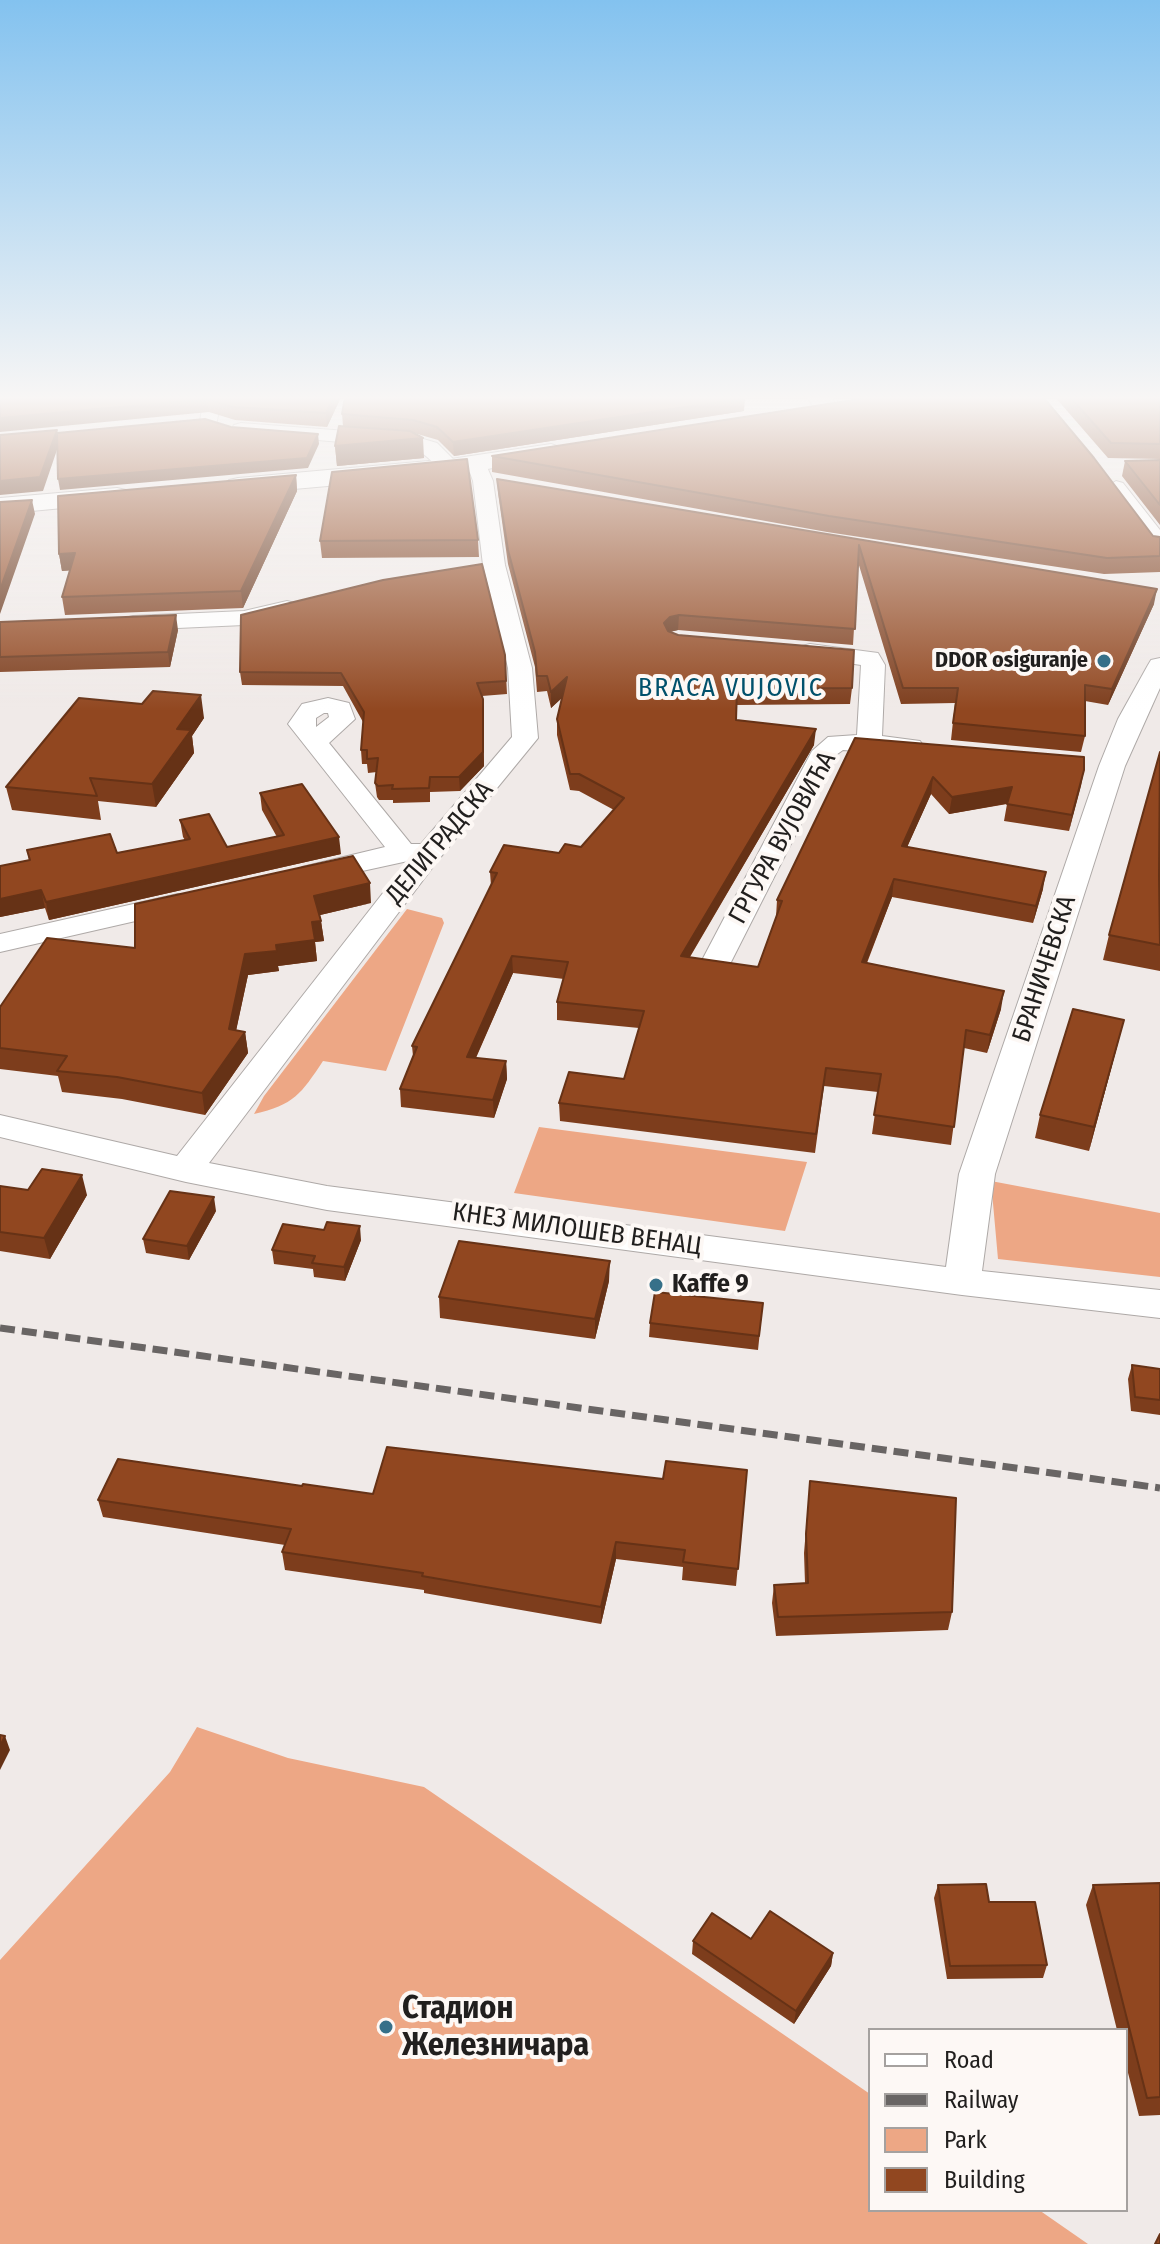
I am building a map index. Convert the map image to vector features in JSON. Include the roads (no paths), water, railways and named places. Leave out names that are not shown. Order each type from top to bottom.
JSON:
[{"type":"main road","points":[[0,506],[50,502]]},
{"type":"street","name":"ДЕЛИГРАДСКА","points":[[186,1170],[416,853],[525,738],[520,668],[481,567],[474,502]]},
{"type":"street","points":[[1127,502],[1160,545]]},
{"type":"street","points":[[106,624],[244,618],[316,600]]},
{"type":"street","points":[[785,649],[869,658],[873,665],[869,743]]},
{"type":"street","name":"БРАНИЧЕВСКА","points":[[962,1282],[977,1174],[1097,764],[1131,719],[1160,665]]},
{"type":"street","points":[[314,742],[416,853]]},
{"type":"street","name":"ГРГУРА ВУЈОВИЋА","points":[[715,964],[825,751],[837,742],[930,749]]},
{"type":"street","points":[[287,878],[416,853]]},
{"type":"street","points":[[0,943],[212,895]]},
{"type":"street","name":"КНЕЗ МИЛОШЕВ ВЕНАЦ","points":[[0,1126],[186,1170],[327,1198],[962,1282],[1160,1304]]},
{"type":"railway","points":[[0,1328],[1160,1488]]},
{"type":"place","name":"DDOR osiguranje","points":[[1104,661]]},
{"type":"place","name":"Kaffe 9","points":[[656,1285]]},
{"type":"place","name":"Стадион Железничара","points":[[386,2027]]},
{"type":"district","name":"BRACA VUJOVIC","points":[[731,689]]}]
